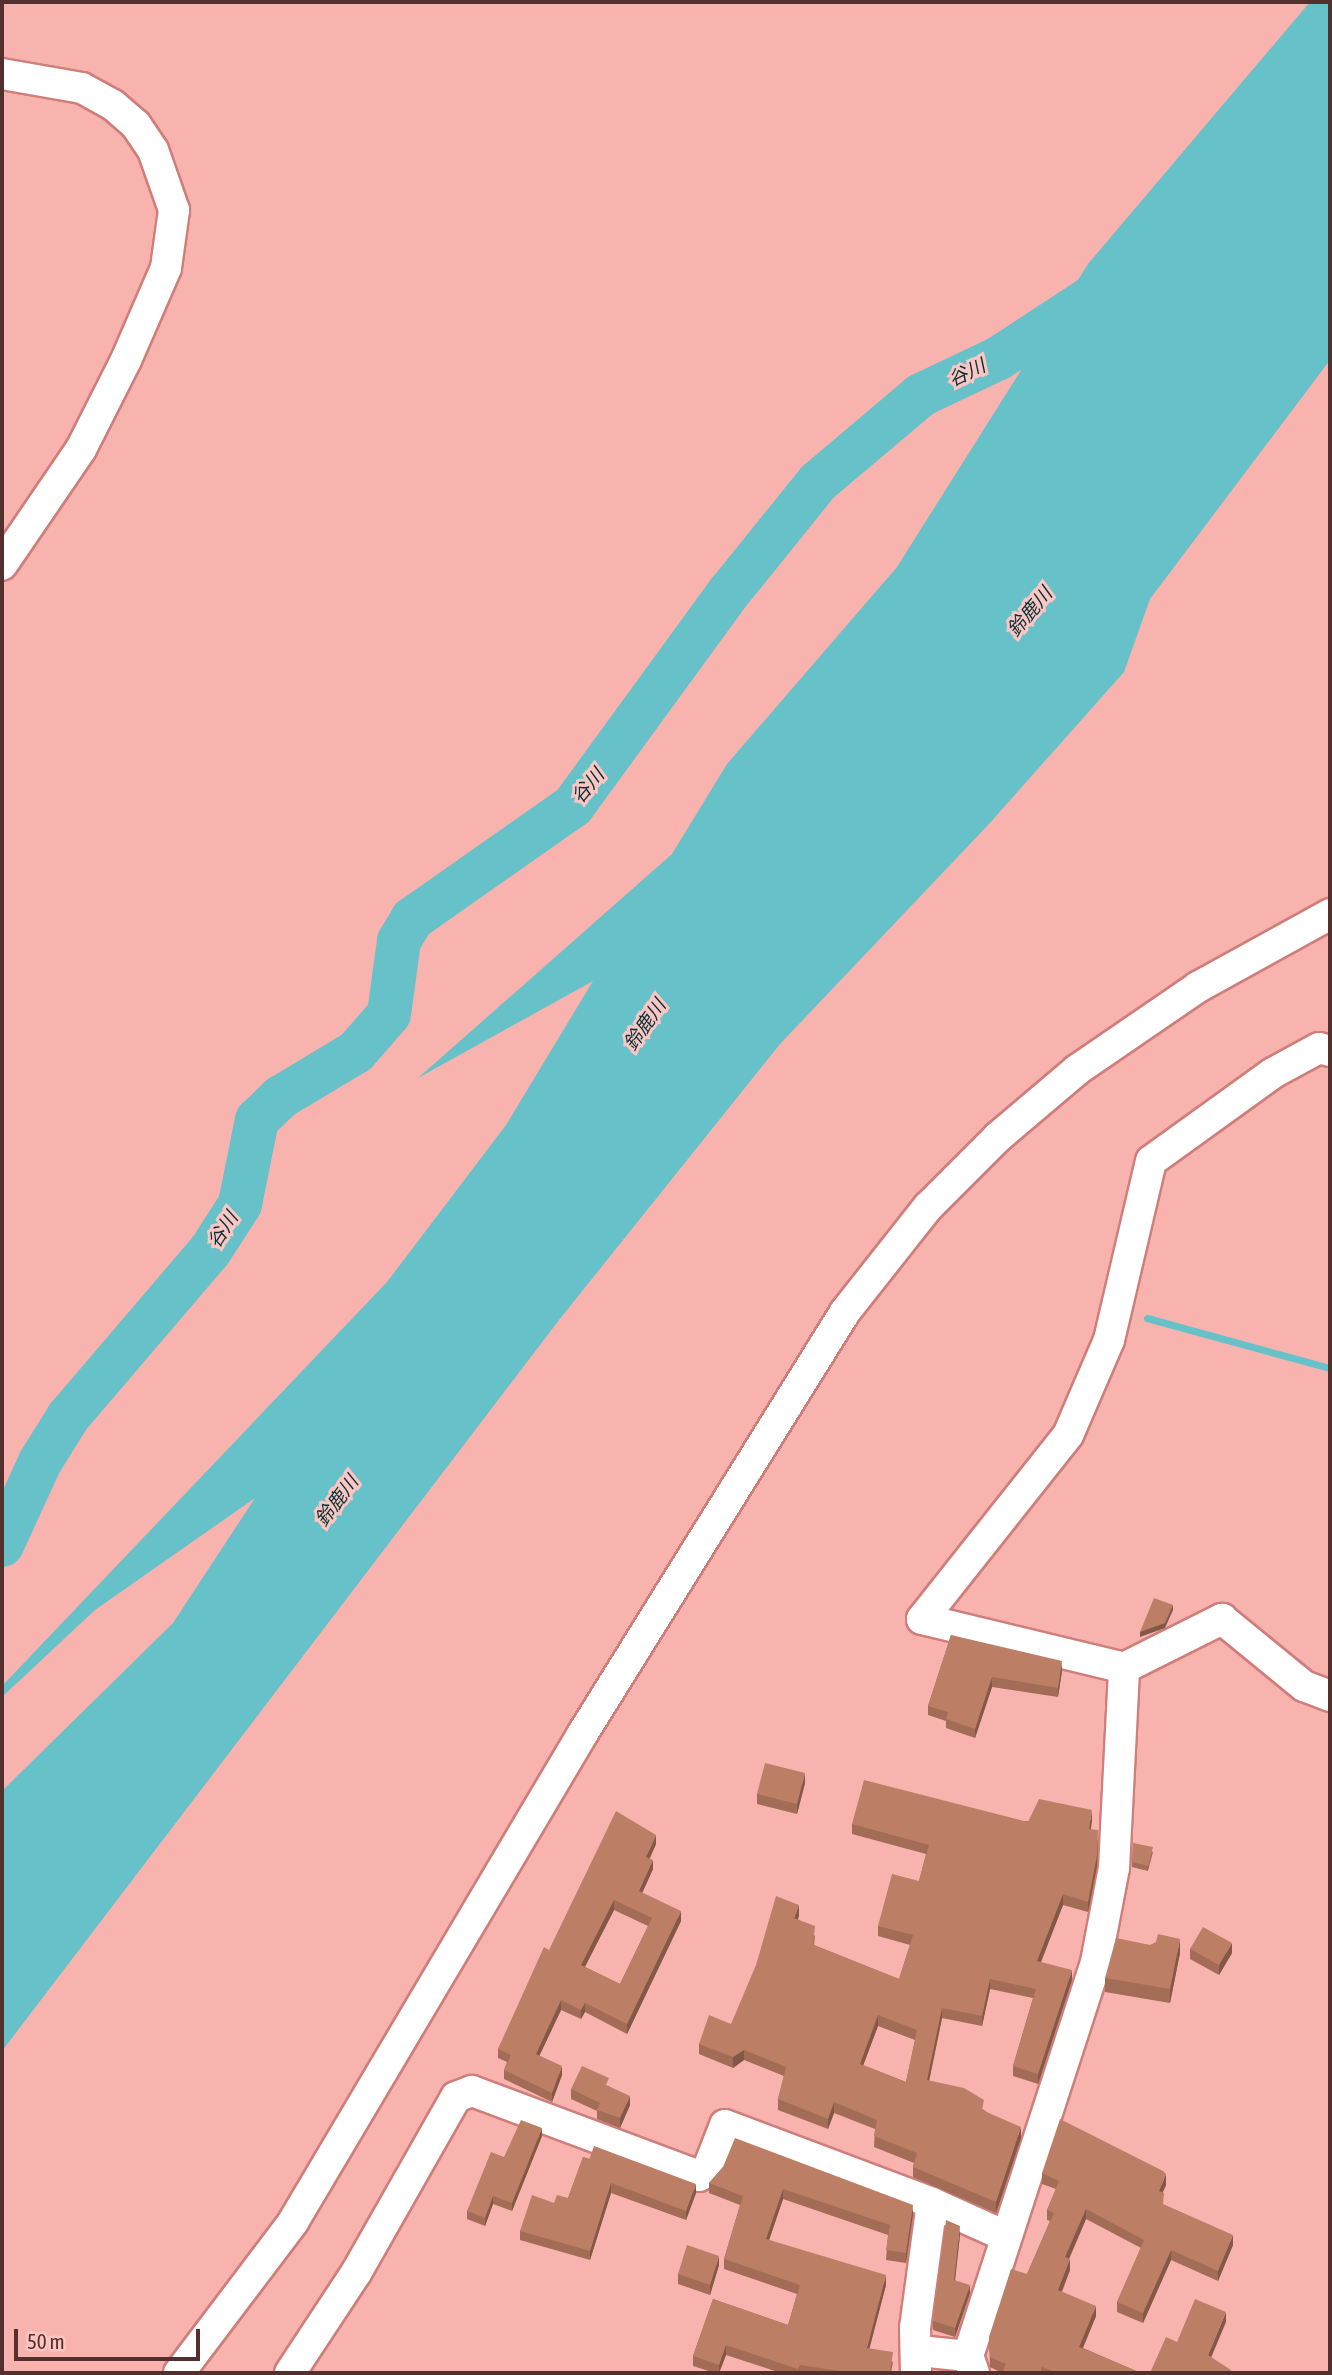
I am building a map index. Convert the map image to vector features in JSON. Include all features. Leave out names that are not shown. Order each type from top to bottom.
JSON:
[{"type":"street","points":[[2,74],[82,88],[113,105],[136,125],[153,150],[174,210],[166,268],[126,360],[82,449],[2,565]]},
{"type":"street","points":[[179,2373],[293,2222],[765,1436],[845,1312],[903,1238],[998,1137],[1077,1070],[1198,987],[1330,914]]},
{"type":"street","points":[[1330,1051],[1319,1048],[1273,1073],[1151,1161],[1109,1340],[1068,1435],[922,1619],[1124,1668],[1222,1619],[1304,1686],[1330,1696]]},
{"type":"street","points":[[932,2203],[915,2328],[918,2362],[972,2365],[1005,2236],[1096,1962],[1114,1868],[1124,1668]]},
{"type":"street","points":[[290,2373],[356,2273],[456,2097],[472,2091],[699,2176],[707,2171],[725,2125],[932,2203],[1005,2236]]},
{"type":"water","name":"鈴鹿川","points":[[1310,2],[1330,2],[1330,360],[1150,599],[1124,672],[989,824],[780,1044],[559,1320],[2,2051],[2,1791],[173,1623],[255,1498],[95,1610],[2,1697],[2,1686],[387,1282],[506,1125],[593,981],[418,1078],[672,854],[727,764],[897,567],[1088,264]]},
{"type":"building","points":[[1154,1598],[1173,1605],[1165,1623],[1140,1632]]},
{"type":"building","points":[[951,1635],[1062,1661],[1058,1688],[992,1677],[975,1729],[946,1719],[948,1712],[928,1706]]},
{"type":"building","points":[[765,1763],[805,1773],[797,1804],[757,1794]]},
{"type":"building","points":[[864,1780],[1028,1822],[1039,1799],[1092,1810],[1089,1829],[1098,1830],[1097,1856],[1088,1902],[1063,1894],[1037,1961],[1072,1970],[1038,2074],[1013,2066],[1036,1989],[990,1979],[982,2016],[942,2008],[927,2080],[964,2088],[984,2100],[982,2110],[1021,2127],[996,2202],[913,2167],[917,2153],[874,2136],[877,2120],[834,2102],[828,2119],[778,2099],[786,2067],[744,2050],[733,2057],[699,2044],[709,2015],[731,2024],[756,1965],[776,1896],[799,1905],[794,1918],[815,1926],[813,1945],[899,1979],[913,1935],[878,1926],[892,1874],[919,1881],[929,1845],[852,1824]],"holes":[[[878,2015],[917,2030],[906,2082],[860,2064]]]},
{"type":"building","points":[[616,1811],[656,1835],[646,1857],[653,1860],[639,1891],[681,1911],[627,2024],[585,2003],[581,2010],[561,2000],[536,2054],[562,2066],[552,2093],[504,2070],[511,2055],[498,2049],[544,1947],[549,1950]],"holes":[[[614,1900],[652,1918],[620,1984],[581,1965]]]},
{"type":"building","points":[[1133,1843],[1153,1847],[1148,1866],[1132,1862]]},
{"type":"building","points":[[1203,1927],[1232,1943],[1219,1965],[1190,1949]]},
{"type":"building","points":[[1158,1934],[1180,1939],[1170,1989],[1105,1978],[1116,1938],[1150,1945],[1156,1942]]},
{"type":"building","points":[[582,2066],[609,2078],[606,2085],[630,2096],[620,2118],[597,2110],[600,2103],[571,2089]]},
{"type":"building","points":[[1060,2119],[1163,2171],[1166,2174],[1159,2191],[1164,2193],[1163,2204],[1233,2235],[1218,2271],[1171,2250],[1143,2313],[1117,2302],[1144,2240],[1086,2209],[1065,2257],[1070,2259],[1058,2290],[1096,2306],[1079,2347],[1141,2373],[1057,2373],[1042,2367],[1040,2373],[1002,2373],[1006,2364],[990,2357],[989,2337],[1011,2269],[1027,2274],[1054,2213],[1047,2210],[1059,2181],[1042,2173]]},
{"type":"building","points":[[521,2120],[542,2128],[512,2203],[493,2196],[485,2218],[467,2211],[491,2152],[504,2157]]},
{"type":"building","points":[[735,2138],[913,2205],[906,2253],[886,2250],[890,2225],[783,2189],[766,2239],[886,2275],[867,2348],[893,2352],[890,2373],[840,2373],[800,2365],[798,2369],[726,2345],[719,2365],[693,2356],[713,2299],[788,2325],[800,2285],[724,2259],[743,2196],[709,2183],[723,2167]]},
{"type":"building","points":[[594,2146],[696,2184],[686,2211],[611,2183],[590,2251],[520,2231],[532,2195],[554,2203],[557,2195],[568,2198],[583,2157],[589,2160]]},
{"type":"building","points":[[946,2220],[960,2226],[954,2280],[970,2285],[955,2328],[933,2321]]},
{"type":"building","points":[[687,2245],[719,2256],[710,2285],[678,2274]]},
{"type":"building","points":[[1195,2299],[1226,2312],[1208,2355],[1231,2370],[1230,2373],[1150,2373],[1166,2337],[1177,2342]]},
{"type":"waterway","name":"谷川","points":[[2,1545],[40,1462],[68,1417],[210,1251],[240,1204],[257,1120],[281,1097],[356,1052],[389,1014],[399,941],[412,919],[573,806],[730,591],[818,482],[921,395],[999,358],[1100,292]]},
{"type":"waterway","points":[[1147,1318],[1330,1368]]}]
